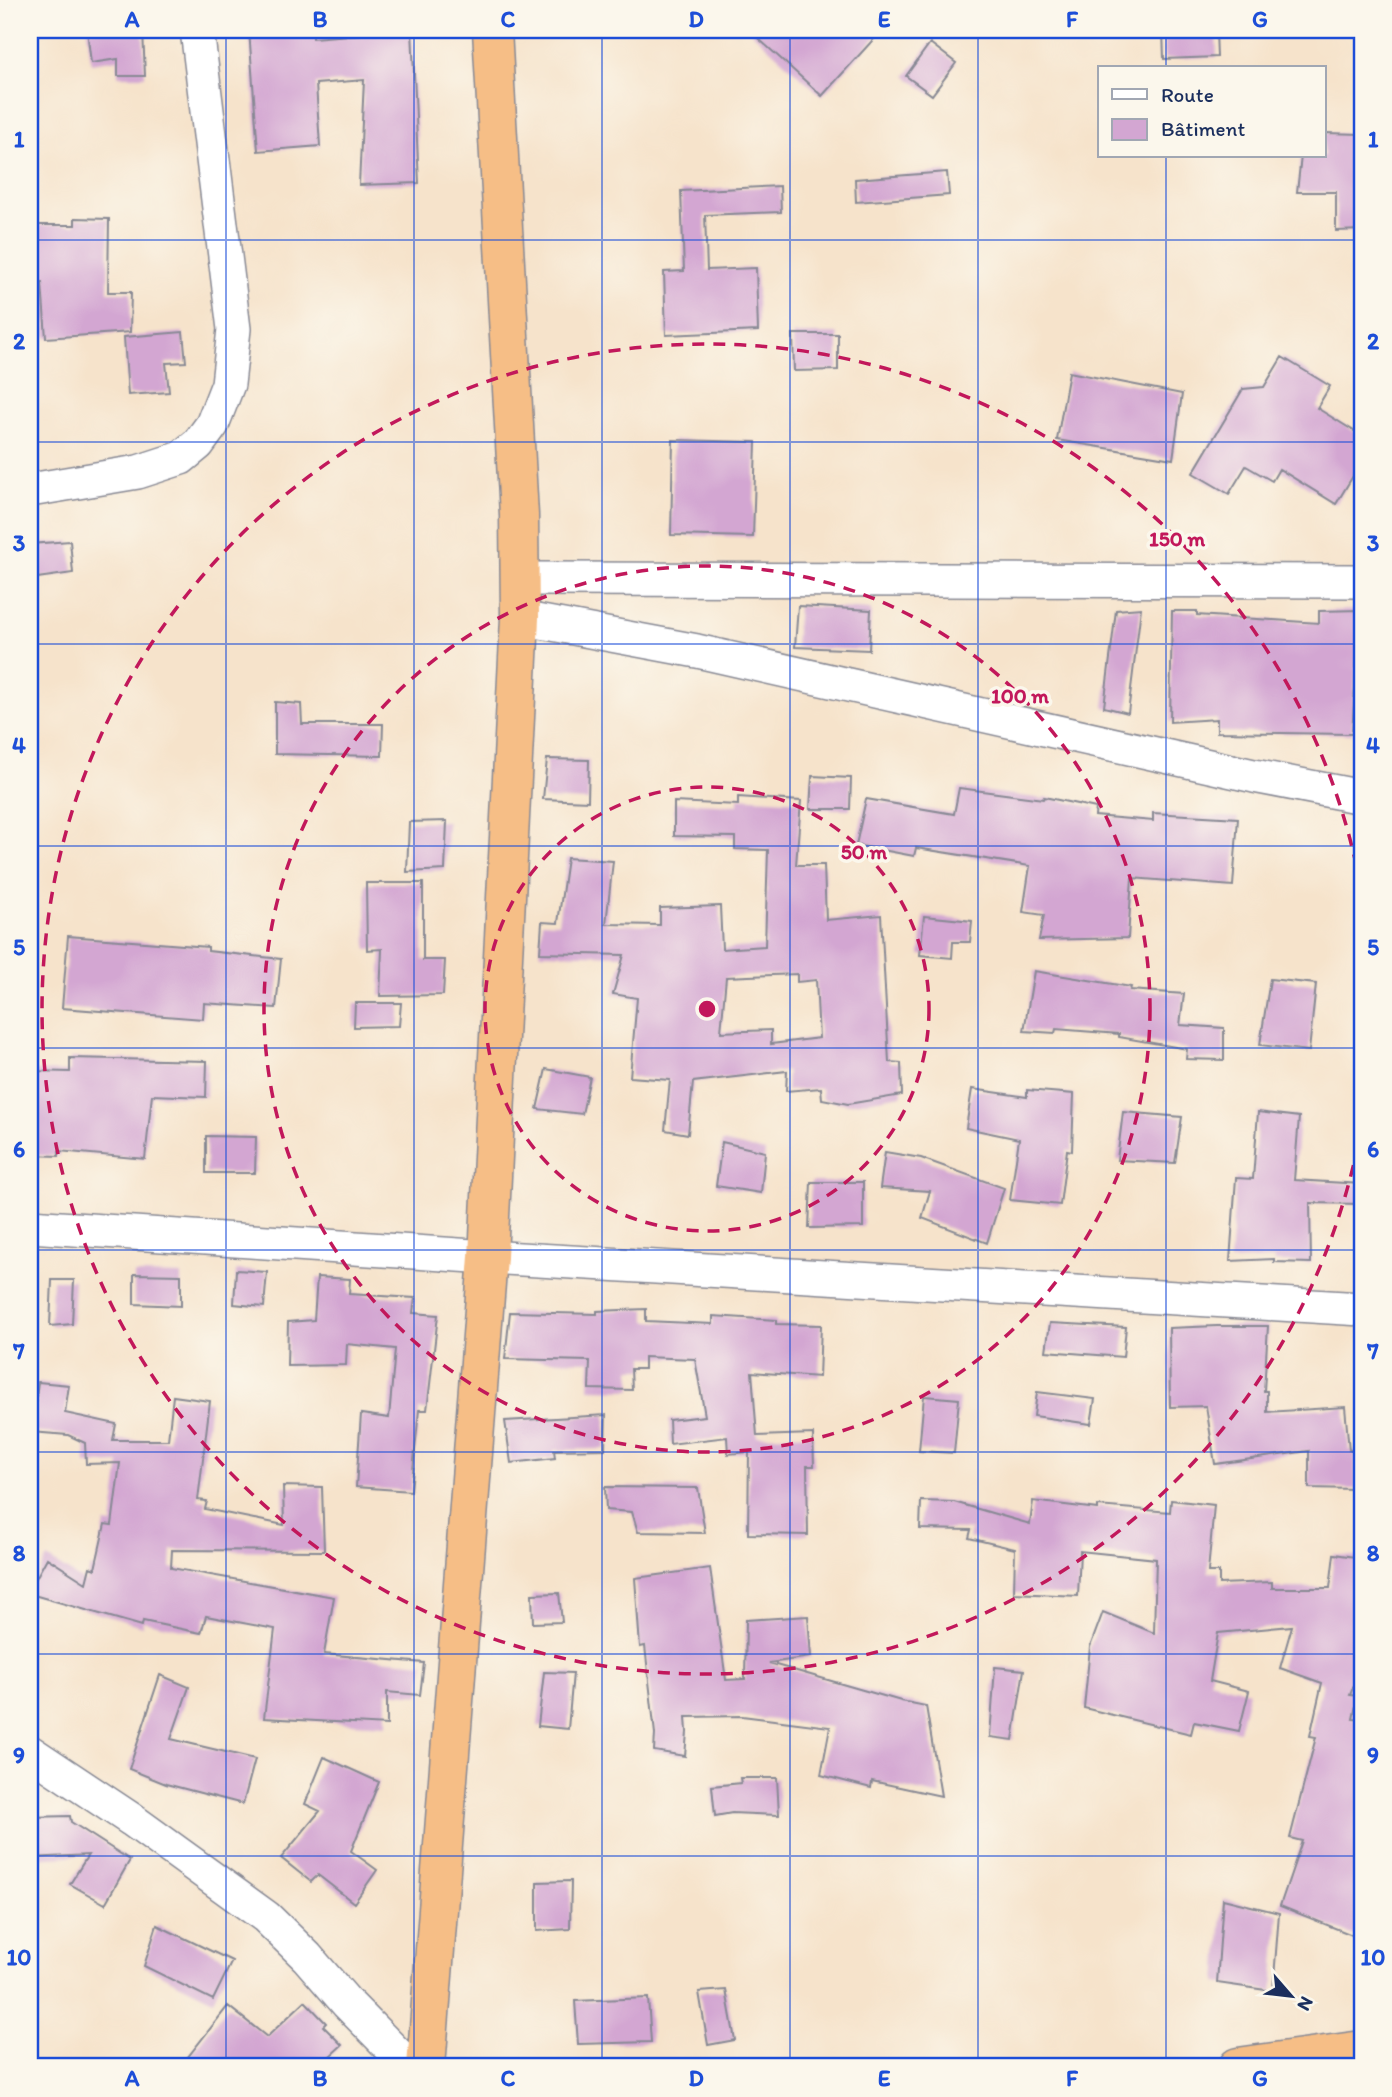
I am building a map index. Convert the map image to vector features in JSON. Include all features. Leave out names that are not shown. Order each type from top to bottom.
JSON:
[{"type":"highway","points":[[426,2067],[488,1258],[520,618],[518,487],[492,30]]},
{"type":"highway","points":[[1238,2067],[1362,2050]]},
{"type":"street","points":[[30,490],[138,472],[181,458],[198,444],[212,425],[228,384],[234,329],[197,30]]},
{"type":"street","points":[[520,579],[1362,581]]},
{"type":"street","points":[[520,618],[697,651],[1254,776],[1362,797]]},
{"type":"street","points":[[30,1226],[488,1258],[1362,1309]]},
{"type":"street","points":[[30,1752],[132,1819],[266,1917],[307,1956],[347,2003],[410,2067]]},
{"type":"building","points":[[87,30],[143,30],[145,76],[118,76],[118,59],[91,63]]},
{"type":"building","points":[[249,30],[313,30],[313,38],[362,34],[361,30],[412,30],[419,183],[359,185],[364,80],[316,84],[320,146],[258,151]]},
{"type":"building","points":[[749,30],[882,30],[822,96]]},
{"type":"building","points":[[1163,30],[1216,30],[1217,57],[1164,59]]},
{"type":"building","points":[[930,43],[956,63],[932,95],[906,76]]},
{"type":"building","points":[[1326,133],[1362,134],[1362,230],[1336,231],[1336,192],[1297,192],[1301,158],[1326,158]]},
{"type":"building","points":[[947,172],[949,195],[856,202],[855,179]]},
{"type":"building","points":[[780,186],[781,212],[705,215],[707,270],[756,268],[758,331],[666,335],[664,272],[684,271],[681,191]]},
{"type":"building","points":[[75,218],[109,219],[108,292],[131,292],[130,332],[46,338],[42,283],[30,283],[30,225],[75,225]]},
{"type":"building","points":[[183,332],[186,362],[166,363],[169,392],[128,395],[124,337]]},
{"type":"building","points":[[793,334],[838,334],[838,370],[794,371]]},
{"type":"building","points":[[1282,357],[1330,386],[1317,408],[1362,436],[1362,461],[1336,504],[1279,469],[1272,481],[1246,466],[1229,494],[1193,473],[1243,389],[1264,387]]},
{"type":"building","points":[[1069,372],[1182,394],[1173,459],[1057,440]]},
{"type":"building","points":[[673,440],[756,442],[753,537],[671,535]]},
{"type":"building","points":[[70,541],[73,573],[30,579],[30,544]]},
{"type":"building","points":[[798,606],[871,610],[869,650],[795,647]]},
{"type":"building","points":[[1141,608],[1128,713],[1104,707],[1116,610]]},
{"type":"building","points":[[1360,610],[1352,734],[1217,732],[1217,719],[1170,722],[1172,611],[1319,623],[1319,611]]},
{"type":"building","points":[[275,702],[301,704],[302,724],[383,724],[382,756],[275,754]]},
{"type":"building","points":[[547,759],[589,760],[588,801],[543,799]]},
{"type":"building","points":[[812,776],[851,778],[850,809],[810,809]]},
{"type":"building","points":[[959,788],[1044,797],[1096,808],[1095,816],[1153,821],[1153,813],[1238,818],[1233,886],[1132,878],[1128,938],[1039,940],[1044,915],[1023,912],[1030,866],[916,848],[914,856],[856,845],[866,799],[954,814]]},
{"type":"building","points":[[738,797],[801,801],[796,865],[824,865],[826,920],[881,915],[889,1062],[901,1063],[902,1095],[848,1104],[822,1099],[821,1088],[786,1091],[787,1071],[693,1082],[688,1134],[665,1130],[670,1080],[630,1077],[637,998],[613,994],[624,955],[540,953],[542,922],[558,923],[567,858],[613,861],[606,924],[660,925],[660,908],[720,906],[722,949],[765,946],[768,850],[735,849],[735,837],[674,836],[674,802],[738,805]],"holes":[[[797,974],[797,982],[816,980],[819,1038],[771,1044],[771,1030],[721,1032],[726,977]]]},
{"type":"building","points":[[447,821],[445,870],[407,872],[409,822]]},
{"type":"building","points":[[366,883],[423,883],[423,960],[445,960],[443,995],[380,996],[382,949],[367,950]]},
{"type":"building","points":[[924,916],[972,921],[970,942],[953,942],[952,958],[920,955]]},
{"type":"building","points":[[68,936],[208,947],[208,951],[281,959],[276,1008],[204,1003],[203,1019],[62,1008]]},
{"type":"building","points":[[1034,971],[1131,987],[1130,990],[1184,994],[1180,1025],[1224,1028],[1224,1060],[1186,1059],[1187,1049],[1119,1037],[1119,1034],[1056,1029],[1055,1033],[1024,1031]]},
{"type":"building","points":[[1270,979],[1316,984],[1309,1051],[1260,1045]]},
{"type":"building","points":[[355,1003],[401,1003],[399,1026],[354,1027]]},
{"type":"building","points":[[70,1058],[207,1061],[206,1097],[152,1095],[145,1159],[59,1151],[59,1156],[30,1155],[30,1071],[70,1072]]},
{"type":"building","points":[[546,1069],[590,1077],[582,1114],[537,1109]]},
{"type":"building","points":[[972,1089],[1027,1097],[1027,1090],[1074,1094],[1072,1151],[1067,1150],[1060,1205],[1010,1200],[1019,1139],[966,1128]]},
{"type":"building","points":[[1123,1112],[1182,1117],[1175,1163],[1117,1160]]},
{"type":"building","points":[[1258,1112],[1299,1117],[1294,1180],[1362,1184],[1362,1204],[1310,1203],[1311,1263],[1274,1262],[1274,1259],[1230,1261],[1236,1178],[1253,1179]]},
{"type":"building","points":[[206,1136],[256,1137],[255,1173],[206,1173]]},
{"type":"building","points":[[722,1142],[765,1152],[761,1193],[716,1186]]},
{"type":"building","points":[[885,1152],[921,1158],[1004,1188],[987,1243],[922,1218],[930,1191],[880,1188]]},
{"type":"building","points":[[811,1182],[863,1182],[863,1227],[809,1228]]},
{"type":"building","points":[[236,1270],[267,1272],[264,1307],[234,1304]]},
{"type":"building","points":[[134,1274],[181,1275],[181,1306],[134,1304]]},
{"type":"building","points":[[317,1277],[350,1279],[349,1294],[415,1298],[413,1313],[438,1315],[427,1410],[419,1410],[411,1491],[356,1487],[361,1414],[389,1418],[395,1349],[347,1344],[346,1365],[287,1366],[288,1322],[314,1320]]},
{"type":"building","points":[[52,1280],[74,1280],[72,1324],[50,1326]]},
{"type":"building","points":[[646,1309],[646,1321],[713,1324],[713,1316],[776,1320],[776,1324],[821,1325],[819,1377],[752,1372],[757,1436],[813,1434],[814,1466],[807,1466],[808,1535],[748,1534],[749,1452],[728,1454],[727,1437],[670,1444],[669,1420],[705,1416],[695,1359],[644,1357],[644,1369],[631,1369],[632,1390],[589,1389],[590,1361],[505,1359],[510,1312],[597,1314],[597,1311]]},
{"type":"building","points":[[1050,1323],[1126,1327],[1123,1357],[1046,1351]]},
{"type":"building","points":[[1268,1326],[1264,1391],[1267,1391],[1267,1412],[1345,1407],[1349,1450],[1355,1450],[1356,1489],[1309,1488],[1309,1451],[1215,1464],[1206,1406],[1170,1407],[1169,1328]]},
{"type":"building","points":[[38,1382],[69,1385],[65,1413],[116,1424],[113,1440],[168,1440],[173,1396],[210,1401],[198,1500],[207,1501],[205,1509],[284,1525],[283,1486],[322,1487],[324,1551],[172,1550],[171,1568],[334,1597],[324,1654],[424,1663],[420,1695],[387,1692],[387,1725],[264,1718],[275,1629],[206,1616],[201,1633],[143,1621],[142,1626],[30,1594],[30,1589],[47,1558],[86,1583],[90,1567],[95,1569],[105,1524],[112,1525],[120,1463],[86,1464],[85,1443],[68,1435],[31,1432],[33,1418],[30,1416],[30,1406],[35,1407]]},
{"type":"building","points":[[1037,1392],[1095,1399],[1091,1424],[1034,1416]]},
{"type":"building","points":[[924,1396],[959,1399],[954,1453],[919,1451]]},
{"type":"building","points":[[606,1415],[605,1449],[554,1450],[555,1458],[511,1463],[505,1421]]},
{"type":"building","points":[[605,1487],[698,1488],[705,1533],[638,1532],[632,1512],[606,1510]]},
{"type":"building","points":[[1171,1500],[1214,1505],[1208,1572],[1219,1572],[1219,1584],[1272,1582],[1272,1588],[1330,1588],[1334,1554],[1362,1558],[1362,1665],[1350,1695],[1358,1696],[1353,1719],[1362,1720],[1362,1939],[1280,1906],[1302,1841],[1290,1838],[1316,1737],[1310,1736],[1322,1683],[1280,1668],[1292,1626],[1218,1633],[1210,1681],[1249,1691],[1239,1731],[1194,1722],[1191,1734],[1084,1708],[1090,1647],[1103,1612],[1154,1633],[1156,1559],[1080,1551],[1078,1596],[1014,1593],[1015,1549],[969,1538],[971,1530],[920,1529],[921,1501],[954,1502],[1030,1524],[1033,1501],[1098,1509],[1098,1506],[1170,1512]]},
{"type":"building","points":[[710,1568],[726,1680],[745,1679],[746,1620],[808,1616],[811,1657],[769,1663],[926,1706],[941,1796],[872,1781],[871,1788],[821,1775],[830,1727],[742,1716],[686,1717],[685,1756],[654,1751],[655,1734],[645,1646],[640,1647],[635,1578]]},
{"type":"building","points":[[559,1593],[562,1622],[533,1623],[532,1594]]},
{"type":"building","points":[[995,1667],[1024,1670],[1013,1740],[990,1737]]},
{"type":"building","points":[[544,1672],[573,1673],[568,1729],[538,1726]]},
{"type":"building","points":[[160,1675],[189,1687],[171,1739],[255,1759],[243,1804],[166,1784],[129,1769]]},
{"type":"building","points":[[324,1757],[379,1782],[351,1851],[377,1870],[354,1903],[318,1875],[311,1882],[281,1858],[320,1811],[305,1804]]},
{"type":"building","points":[[740,1778],[777,1778],[779,1815],[732,1813],[715,1816],[712,1786],[741,1783]]},
{"type":"building","points":[[70,1816],[71,1822],[130,1860],[105,1904],[70,1884],[88,1855],[30,1858],[30,1817]]},
{"type":"building","points":[[571,1881],[570,1929],[537,1931],[537,1882]]},
{"type":"building","points":[[1223,1899],[1279,1913],[1273,1991],[1217,1983]]},
{"type":"building","points":[[157,1925],[232,1961],[213,2000],[144,1966]]},
{"type":"building","points":[[726,1990],[735,2040],[708,2045],[699,1992]]},
{"type":"building","points":[[648,1998],[651,2042],[578,2044],[575,2001]]},
{"type":"building","points":[[305,2001],[326,2023],[323,2026],[342,2045],[318,2067],[180,2067],[228,2006],[267,2037]]}]
